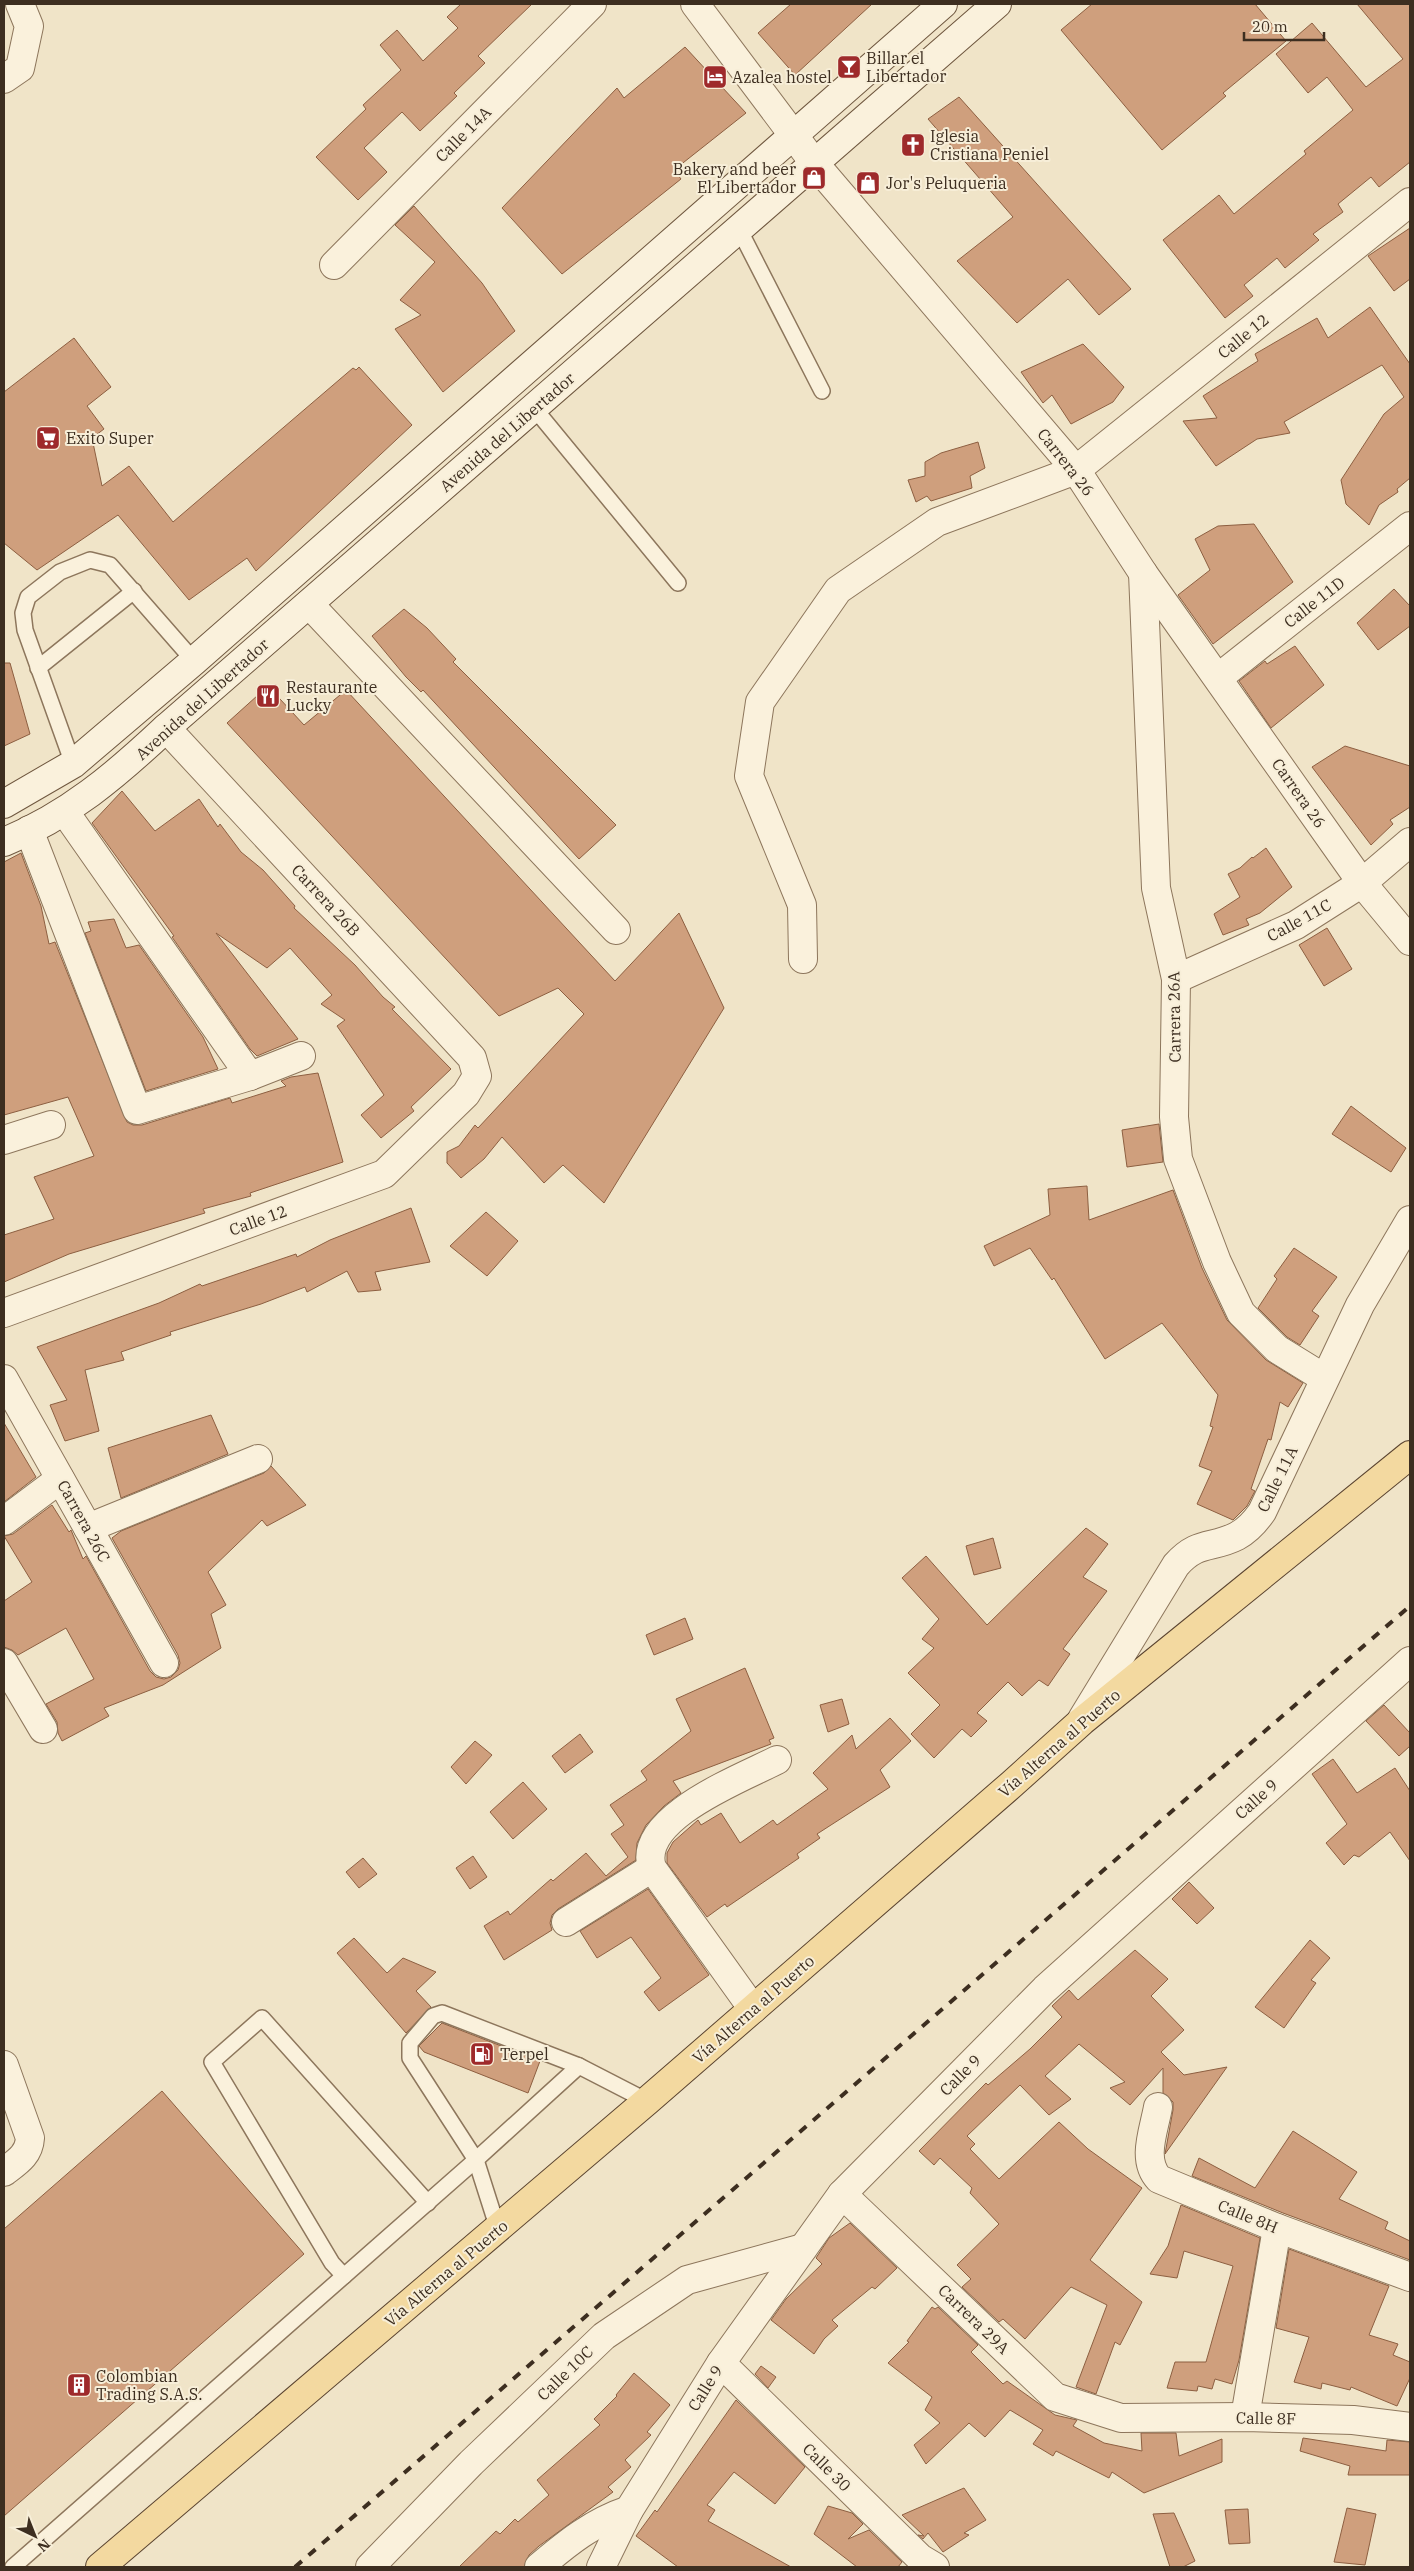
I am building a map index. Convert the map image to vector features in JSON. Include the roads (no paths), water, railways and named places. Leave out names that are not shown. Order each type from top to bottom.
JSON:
[{"type":"main road","name":"Vía Alterna al Puerto","points":[[100,2567],[647,2101],[1082,1721],[1410,1456]]},
{"type":"street","points":[[4,79],[20,68],[29,26],[20,4]]},
{"type":"street","name":"Calle 14A","points":[[334,265],[592,4]]},
{"type":"street","name":"Carrera 26","points":[[695,4],[814,164],[1076,470],[1143,573],[1362,883],[1410,941]]},
{"type":"street","name":"Avenida del Libertador","points":[[4,804],[73,764],[194,661],[943,4]]},
{"type":"street","name":"Avenida del Libertador","points":[[4,842],[64,812],[117,775],[166,728],[997,4]]},
{"type":"street","name":"Calle 12","points":[[803,959],[802,905],[749,776],[760,702],[838,590],[937,522],[1076,470],[1410,202]]},
{"type":"street","name":"Calle 11D","points":[[1218,678],[1410,526]]},
{"type":"street","name":"Carrera 26A","points":[[1143,573],[1156,888],[1176,979],[1174,1117],[1178,1159],[1217,1262],[1241,1313],[1277,1349],[1324,1378]]},
{"type":"street","points":[[309,604],[616,930]]},
{"type":"street","name":"Carrera 26B","points":[[166,728],[472,1058],[477,1076]]},
{"type":"street","points":[[64,812],[250,1076]]},
{"type":"street","points":[[29,830],[137,1110],[250,1076],[302,1056]]},
{"type":"street","name":"Calle 11C","points":[[1176,979],[1296,925],[1362,883],[1410,842]]},
{"type":"street","name":"Calle 12","points":[[4,1313],[384,1174],[466,1094],[477,1076]]},
{"type":"street","points":[[4,1140],[51,1125]]},
{"type":"street","name":"Calle 11A","points":[[1082,1721],[1176,1565],[1185,1554],[1196,1547],[1236,1536],[1252,1526],[1262,1512],[1360,1305],[1410,1220]]},
{"type":"street","name":"Carrera 26C","points":[[4,1379],[164,1663]]},
{"type":"street","points":[[88,1528],[258,1459]]},
{"type":"street","points":[[4,1521],[60,1479]]},
{"type":"street","name":"Calle 9","points":[[601,2567],[630,2510],[721,2362],[842,2194],[1045,1989],[1410,1661]]},
{"type":"street","points":[[4,1663],[43,1729]]},
{"type":"street","points":[[753,2009],[652,1868],[649,1858],[653,1843],[665,1825],[682,1810],[777,1760]]},
{"type":"street","points":[[566,1922],[652,1868]]},
{"type":"street","points":[[4,2065],[30,2138],[30,2148],[22,2159],[4,2172]]},
{"type":"street","name":"Calle 8H","points":[[1158,2107],[1148,2160],[1152,2172],[1159,2179],[1277,2228],[1410,2277]]},
{"type":"street","name":"Carrera 29A","points":[[842,2194],[1055,2397],[1121,2418]]},
{"type":"street","points":[[1245,2417],[1277,2228]]},
{"type":"street","name":"Calle 10C","points":[[370,2567],[471,2463],[604,2336],[687,2280],[804,2248]]},
{"type":"street","name":"Calle 30","points":[[721,2362],[920,2558],[935,2567]]},
{"type":"street","name":"Calle 8F","points":[[1121,2418],[1245,2417],[1353,2420],[1410,2427]]},
{"type":"street","points":[[539,2567],[571,2539],[605,2518],[630,2510]]},
{"type":"lane","points":[[740,229],[822,391]]},
{"type":"lane","points":[[534,408],[678,583]]},
{"type":"lane","points":[[73,764],[25,630],[23,613],[28,597],[60,572],[90,560],[110,565],[194,661]]},
{"type":"lane","points":[[38,668],[134,591]]},
{"type":"lane","points":[[498,2229],[476,2160],[410,2058],[410,2043],[433,2016],[442,2013],[579,2066],[647,2101]]},
{"type":"lane","points":[[344,2276],[332,2263],[212,2062],[262,2018],[428,2203]]},
{"type":"lane","points":[[14,2567],[428,2203],[579,2066]]},
{"type":"railway","points":[[295,2567],[1410,1606]]},
{"type":"place","name":"Billar el Libertador","points":[[849,67]]},
{"type":"place","name":"Azalea hostel","points":[[715,77]]},
{"type":"place","name":"Iglesia Cristiana Peniel","points":[[913,145]]},
{"type":"place","name":"Bakery and beer El Libertador","points":[[814,178]]},
{"type":"place","name":"Jor's Peluqueria","points":[[868,183]]},
{"type":"place","name":"Exito Super","points":[[48,438]]},
{"type":"place","name":"Restaurante Lucky","points":[[268,696]]},
{"type":"place","name":"Terpel","points":[[482,2054]]},
{"type":"place","name":"Colombian Trading S.A.S.","points":[[79,2385]]}]
